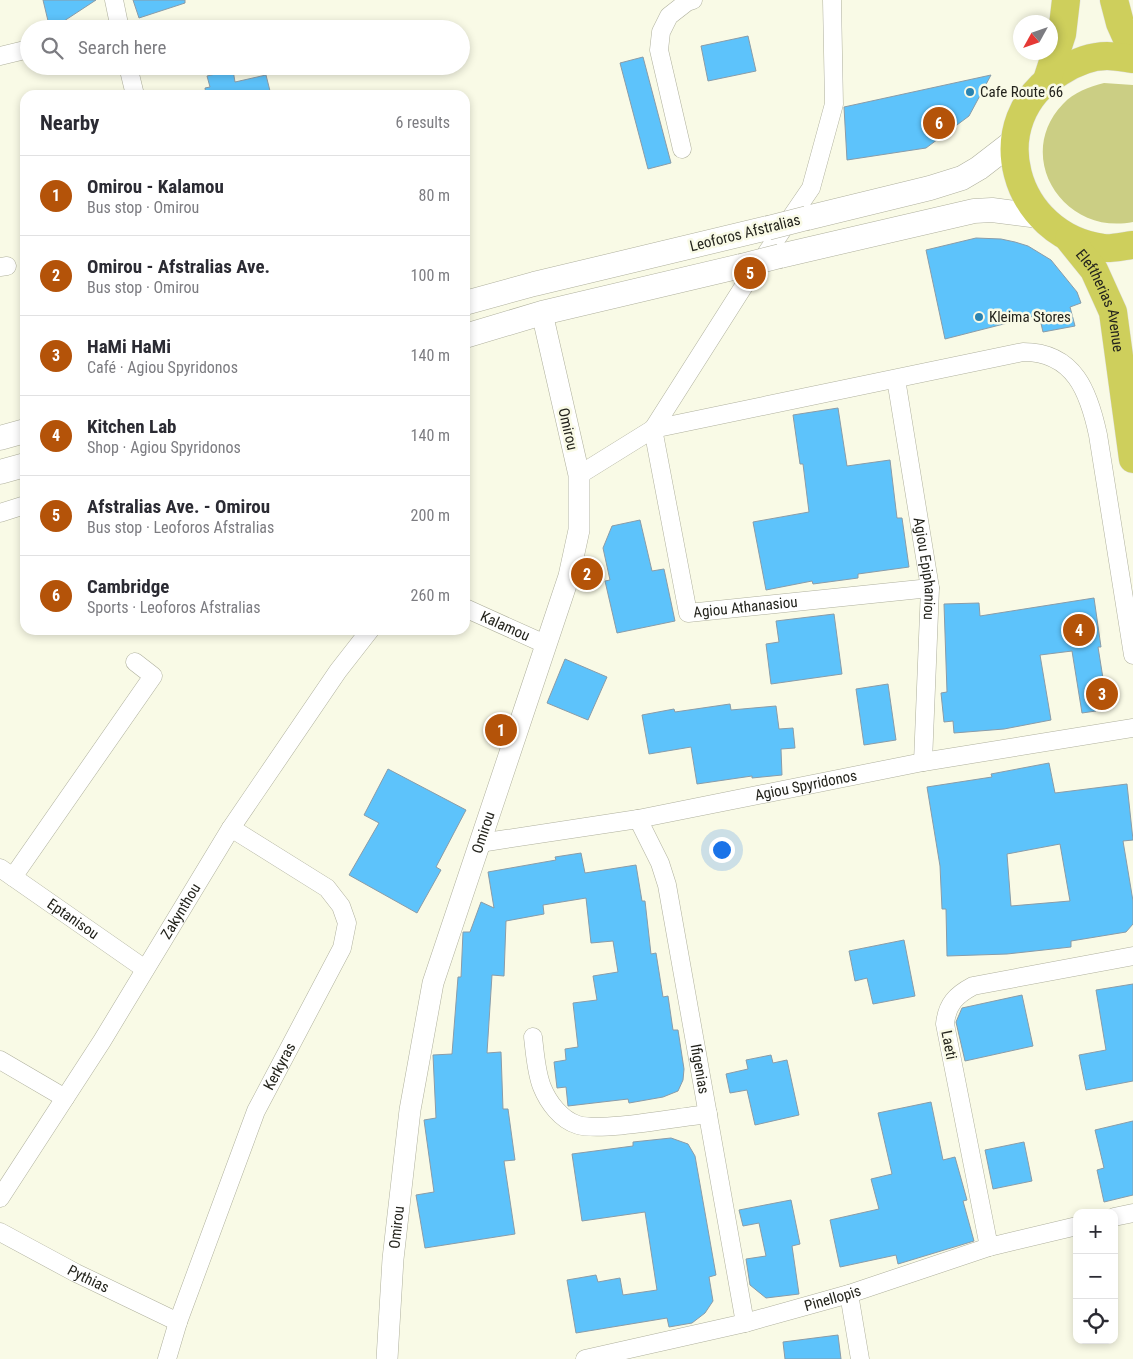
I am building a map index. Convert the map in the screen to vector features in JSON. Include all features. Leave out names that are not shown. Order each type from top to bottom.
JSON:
[{"type":"highway","points":[[1066,0],[1062,34],[1046,80],[1025,107],[1014,141],[1016,168],[1024,194],[1039,216],[1068,239],[1104,248],[1133,245]]},
{"type":"highway","points":[[1114,0],[1120,23],[1133,52]]},
{"type":"highway","points":[[1046,80],[1074,63],[1106,56],[1133,60]]},
{"type":"highway","name":"Eleftherias Avenue","points":[[1068,239],[1094,270],[1114,312],[1133,459]]},
{"type":"main road","name":"Leoforos Afstralias","points":[[470,302],[534,284],[930,188],[962,178],[979,168],[1014,141]]},
{"type":"main road","name":"Leoforos Afstralias","points":[[542,314],[974,211],[992,210],[1039,216]]},
{"type":"main road","points":[[470,335],[542,314]]},
{"type":"main road","points":[[0,438],[20,432]]},
{"type":"main road","points":[[0,472],[20,466]]},
{"type":"street","points":[[114,0],[115,20]]},
{"type":"street","points":[[682,149],[659,50],[661,32],[669,16],[687,2],[693,0]]},
{"type":"street","points":[[653,429],[742,289],[811,188],[834,104],[832,0]]},
{"type":"street","points":[[0,56],[20,51]]},
{"type":"street","points":[[130,75],[133,90]]},
{"type":"street","name":"Omirou","points":[[387,1359],[393,1259],[410,1110],[433,983],[569,576],[579,530],[579,475],[542,314]]},
{"type":"street","points":[[579,475],[653,429],[1023,352],[1046,355],[1076,376],[1090,400],[1098,435],[1133,655]]},
{"type":"street","name":"Agiou Epiphaniou","points":[[896,379],[930,588],[923,762]]},
{"type":"street","name":"Agiou Athanasiou","points":[[653,429],[688,613],[930,588]]},
{"type":"street","points":[[0,513],[20,507]]},
{"type":"street","name":"Kalamou","points":[[470,610],[545,644]]},
{"type":"street","name":"Zakynthou","points":[[0,1198],[65,1098],[231,828],[338,671],[366,635]]},
{"type":"street","points":[[7,872],[153,676],[135,662]]},
{"type":"street","name":"Agiou Spyridonos","points":[[480,843],[638,819],[923,762],[1133,728]]},
{"type":"street","name":"Ifigenias","points":[[638,819],[665,874],[745,1324]]},
{"type":"street","name":"Kerkyras","points":[[168,1359],[178,1322],[256,1110],[342,948],[347,924],[341,906],[328,888],[231,828]]},
{"type":"street","name":"Eptanisou","points":[[7,872],[145,969]]},
{"type":"street","name":"Laeti","points":[[989,1247],[945,1024],[946,1012],[950,1003],[960,993],[973,986],[1133,956]]},
{"type":"street","points":[[533,1037],[541,1086],[550,1103],[563,1116],[577,1124],[596,1126],[708,1114]]},
{"type":"street","points":[[0,1060],[65,1098]]},
{"type":"street","points":[[1118,1216],[1133,1213]]},
{"type":"street","name":"Pinellopis","points":[[586,1359],[745,1324],[849,1294],[989,1247],[1073,1227]]},
{"type":"street","name":"Pythias","points":[[0,1232],[76,1273],[178,1322]]},
{"type":"street","points":[[849,1294],[860,1359]]},
{"type":"green space","points":[[1104,83],[1133,85],[1133,222],[1108,223],[1086,217],[1067,205],[1053,188],[1045,168],[1043,146],[1049,125],[1063,104],[1077,93]]},
{"type":"building","points":[[43,0],[96,0],[66,20],[48,20]]},
{"type":"building","points":[[133,0],[185,0],[185,3],[139,18]]},
{"type":"building","points":[[748,36],[756,71],[708,81],[701,46]]},
{"type":"building","points":[[643,57],[671,163],[648,169],[620,63]]},
{"type":"building","points":[[234,75],[235,82],[266,75],[270,90],[205,90],[205,88],[210,87],[207,76]]},
{"type":"building","points":[[991,75],[969,116],[926,148],[847,160],[844,107]]},
{"type":"building","points":[[976,238],[1001,239],[1015,242],[1028,246],[1051,260],[1077,292],[1081,303],[1070,307],[1075,326],[1043,332],[1039,315],[945,339],[926,250]]},
{"type":"building","points":[[838,408],[847,466],[890,460],[897,518],[902,518],[909,567],[858,574],[858,578],[813,584],[812,581],[766,590],[753,522],[809,512],[803,464],[800,464],[793,415]]},
{"type":"building","points":[[640,520],[652,571],[664,569],[675,621],[617,633],[605,581],[610,580],[603,548],[612,526]]},
{"type":"building","points":[[1094,598],[1101,647],[1098,647],[1106,697],[1096,711],[1082,713],[1072,651],[1040,655],[1051,720],[1004,729],[954,733],[953,721],[944,722],[941,693],[947,692],[944,604],[979,603],[980,616]]},
{"type":"building","points":[[834,614],[842,674],[771,684],[766,644],[779,642],[776,621]]},
{"type":"building","points":[[565,659],[607,677],[588,720],[547,703]]},
{"type":"building","points":[[888,684],[896,740],[864,745],[856,689]]},
{"type":"building","points":[[730,704],[731,710],[776,706],[779,729],[793,728],[795,748],[781,749],[782,775],[752,778],[752,776],[697,784],[691,747],[649,754],[642,715],[674,709],[675,712]]},
{"type":"building","points":[[1049,763],[1055,793],[1127,784],[1133,840],[1123,841],[1133,901],[1133,924],[1126,932],[1071,941],[1071,947],[1007,954],[947,956],[946,909],[942,909],[940,866],[927,787],[992,777],[991,774]],"holes":[[[1060,844],[1070,901],[1011,906],[1007,854]]]},
{"type":"building","points":[[388,769],[466,810],[436,867],[441,870],[417,913],[349,875],[379,823],[364,815]]},
{"type":"building","points":[[581,853],[585,873],[636,865],[642,901],[645,901],[651,954],[656,953],[663,997],[668,996],[673,1030],[678,1030],[684,1069],[683,1080],[678,1091],[663,1097],[629,1103],[628,1099],[568,1106],[566,1087],[557,1088],[554,1062],[566,1060],[565,1049],[578,1047],[573,1003],[597,1000],[593,976],[618,972],[613,941],[591,943],[586,898],[543,905],[544,914],[506,921],[504,976],[492,975],[487,1053],[501,1052],[503,1109],[508,1109],[515,1160],[504,1161],[515,1234],[425,1248],[416,1195],[434,1192],[424,1120],[436,1118],[433,1055],[452,1054],[458,977],[461,977],[463,932],[470,932],[481,902],[494,908],[488,872],[556,860],[555,857]]},
{"type":"building","points":[[904,940],[915,996],[873,1004],[867,978],[855,981],[849,951]]},
{"type":"building","points":[[1133,984],[1133,1081],[1086,1090],[1079,1055],[1106,1050],[1096,990]]},
{"type":"building","points":[[1022,995],[1033,1046],[965,1061],[956,1022],[962,1008]]},
{"type":"building","points":[[771,1055],[773,1063],[787,1060],[799,1115],[755,1125],[747,1090],[730,1093],[726,1074],[748,1069],[746,1060]]},
{"type":"building","points":[[931,1102],[943,1160],[955,1157],[967,1200],[963,1201],[974,1241],[898,1264],[896,1255],[840,1267],[830,1220],[879,1209],[871,1179],[892,1174],[878,1113]]},
{"type":"building","points":[[1133,1121],[1133,1195],[1104,1202],[1097,1170],[1104,1168],[1095,1130]]},
{"type":"building","points":[[671,1138],[688,1144],[695,1156],[716,1275],[709,1277],[713,1301],[705,1313],[692,1323],[669,1327],[667,1318],[576,1333],[567,1280],[596,1275],[598,1282],[620,1278],[623,1295],[657,1290],[645,1212],[582,1221],[572,1154],[633,1146],[633,1142]]},
{"type":"building","points":[[1024,1142],[1032,1181],[993,1189],[985,1150]]},
{"type":"building","points":[[791,1200],[800,1244],[792,1246],[799,1294],[766,1298],[750,1285],[746,1259],[766,1256],[759,1223],[743,1226],[739,1210]]},
{"type":"building","points":[[838,1335],[841,1359],[785,1359],[783,1342]]},
{"type":"place","name":"Cafe Route 66","points":[[970,92]]},
{"type":"place","name":"Cambridge","points":[[939,123]]},
{"type":"place","name":"Afstralias Ave. - Omirou","points":[[750,273]]},
{"type":"place","name":"Kleima Stores","points":[[979,317]]},
{"type":"place","name":"Omirou - Afstralias Ave.","points":[[587,574]]},
{"type":"place","name":"Kitchen Lab","points":[[1079,630]]},
{"type":"place","name":"HaMi HaMi","points":[[1102,694]]},
{"type":"place","name":"Omirou - Kalamou","points":[[501,730]]}]
